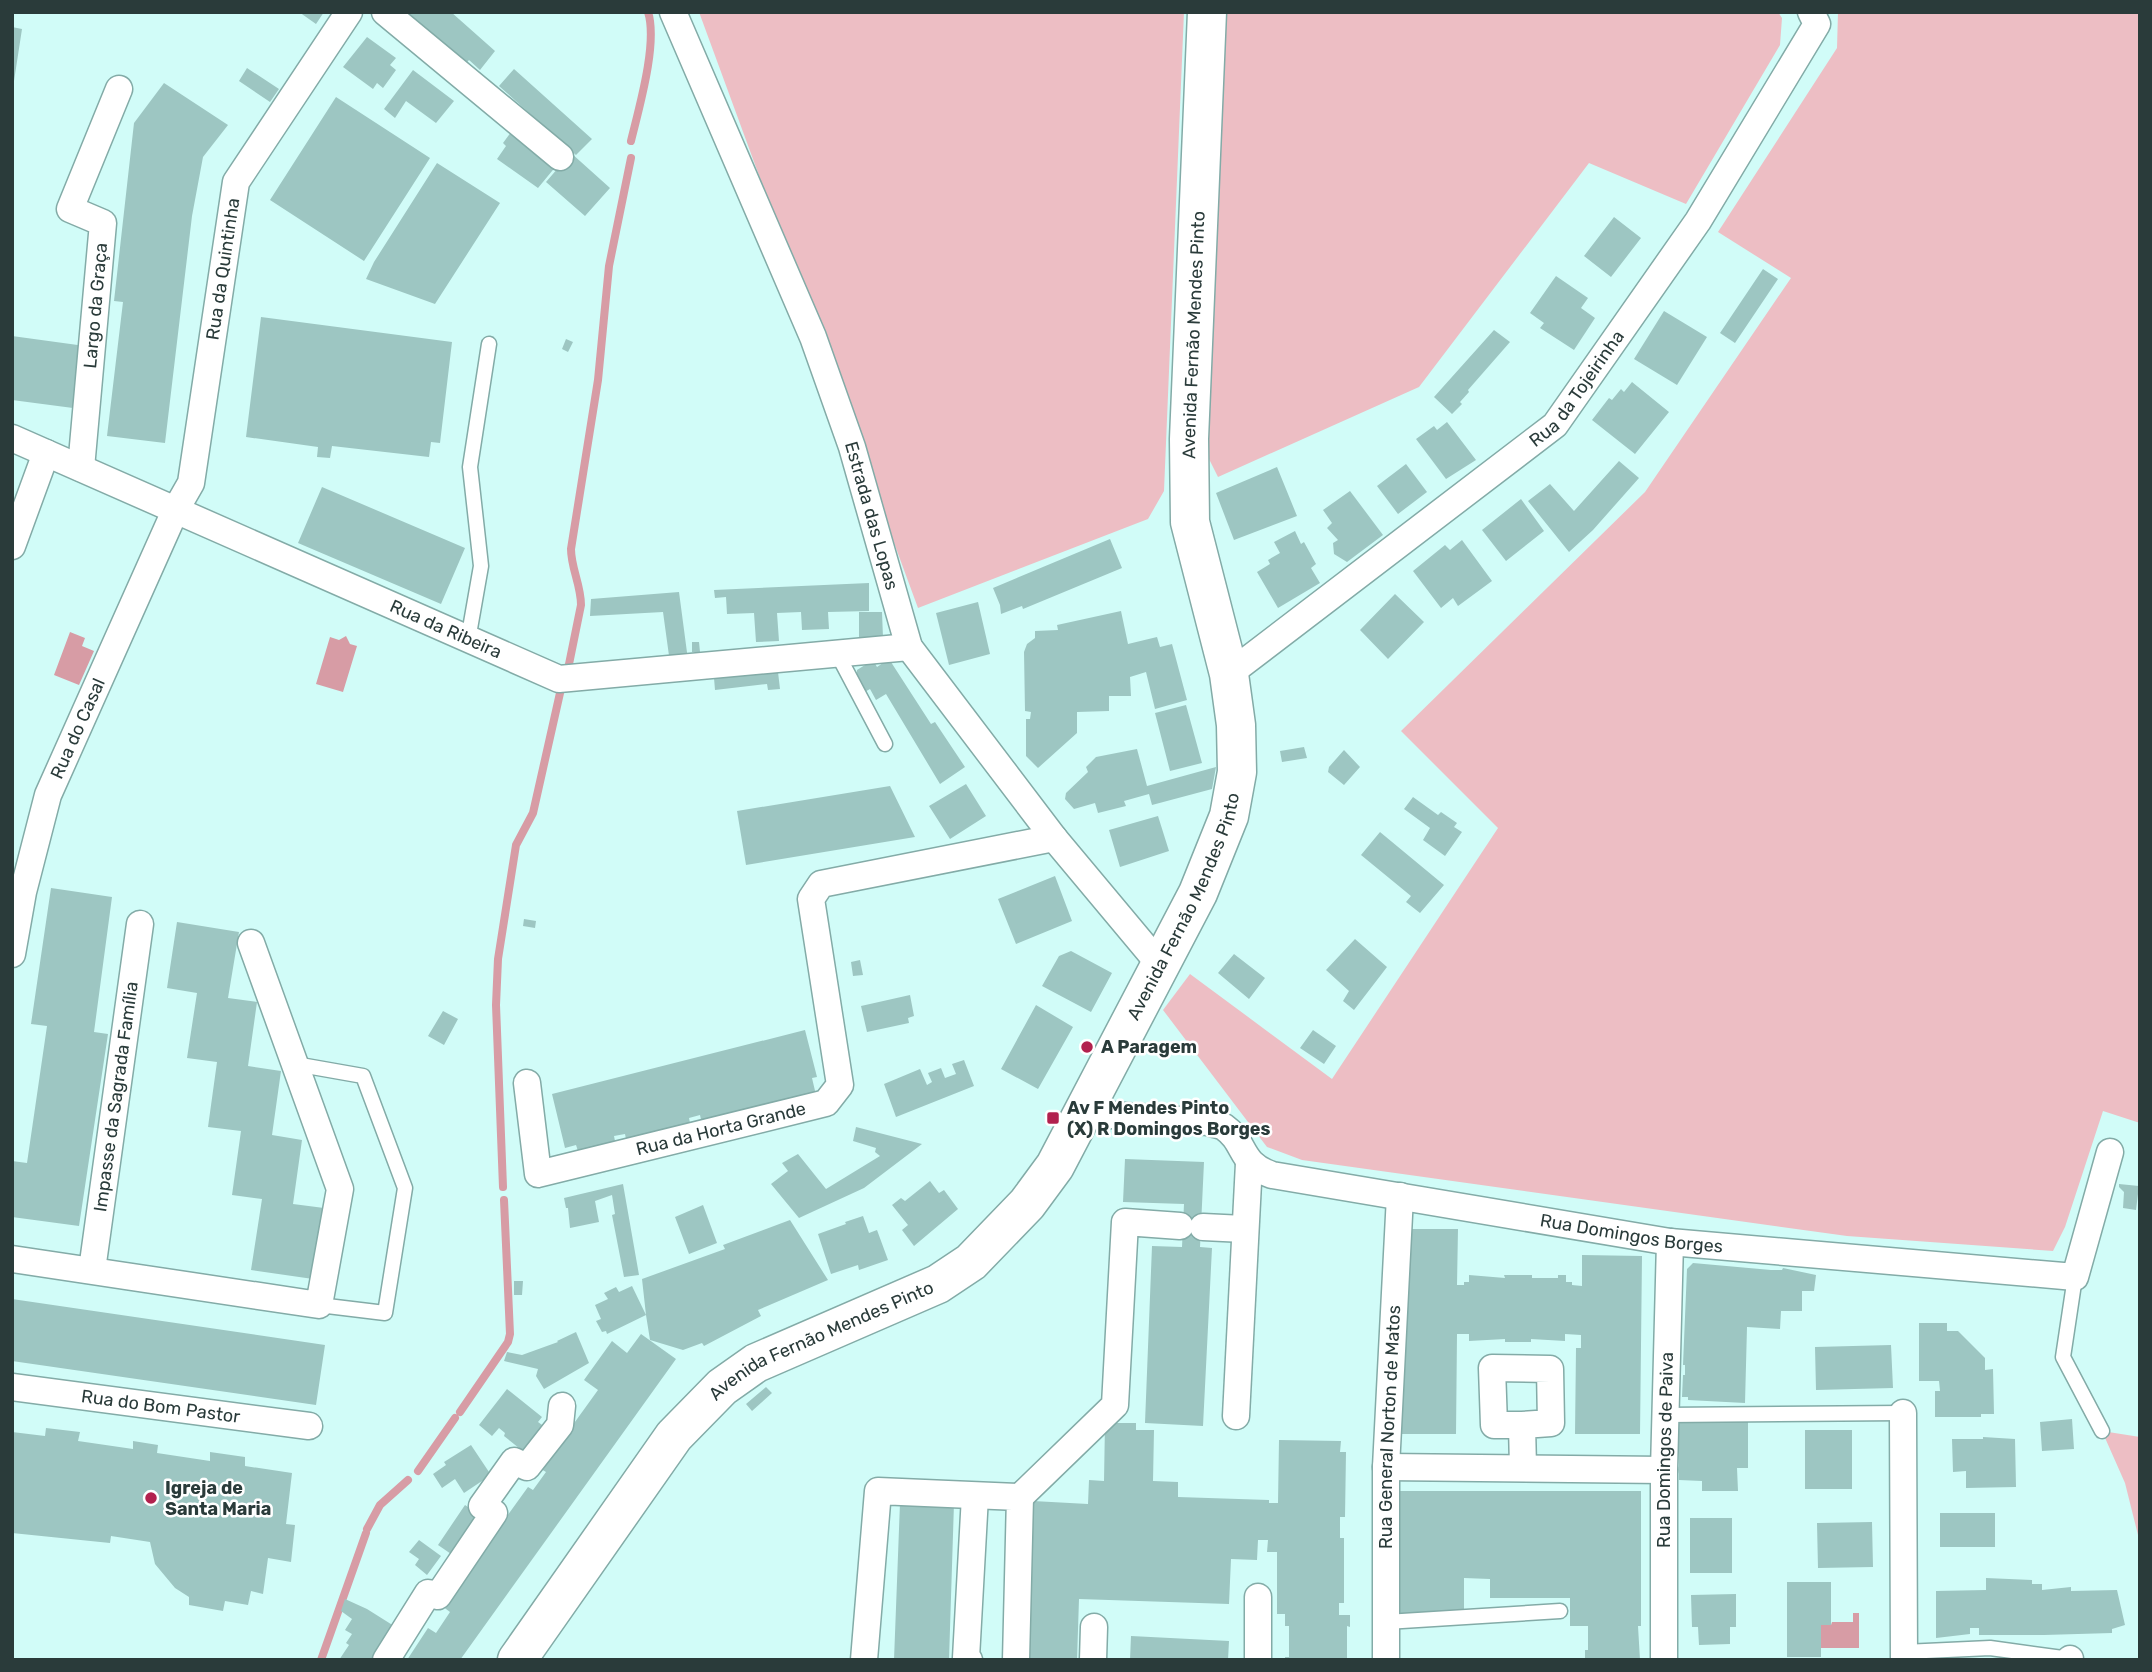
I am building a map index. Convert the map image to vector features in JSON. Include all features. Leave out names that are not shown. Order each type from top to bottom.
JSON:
[{"type":"main road","name":"Avenida Fernão Mendes Pinto","points":[[517,1660],[666,1447],[688,1420],[722,1387],[756,1363],[938,1284],[971,1262],[1027,1204],[1055,1166],[1198,893],[1229,816],[1237,772],[1236,725],[1228,674],[1190,522],[1189,439],[1207,12]]},
{"type":"street","name":"Rua da Quintinha","points":[[175,511],[191,483],[236,182],[349,12]]},
{"type":"street","points":[[386,12],[560,157]]},
{"type":"street","name":"Estrada das Lopas","points":[[673,12],[813,337],[852,447],[909,647],[1054,838],[1161,966]]},
{"type":"street","name":"Rua da Tojeirinha","points":[[1228,674],[1555,425],[1698,221],[1817,24],[1811,12]]},
{"type":"street","name":"Largo da Graça","points":[[81,468],[103,223],[69,209],[119,89]]},
{"type":"street","name":"Rua da Ribeira","points":[[12,438],[559,679],[909,647]]},
{"type":"street","points":[[12,546],[46,453]]},
{"type":"street","name":"Rua do Casal","points":[[13,946],[23,892],[48,795],[175,511]]},
{"type":"street","name":"Rua da Horta Grande","points":[[527,1083],[538,1174],[826,1103],[840,1086],[811,899],[821,884],[1054,838]]},
{"type":"street","name":"Impasse da Sagrada Família","points":[[92,1270],[141,924]]},
{"type":"street","points":[[12,1259],[319,1305],[340,1189],[251,943]]},
{"type":"street","points":[[1083,1114],[1208,1122],[1224,1127],[1239,1144],[1249,1163],[1236,1416]]},
{"type":"street","points":[[2075,1277],[2110,1152]]},
{"type":"street","name":"Rua Domingos Borges","points":[[1249,1163],[1272,1175],[1670,1242],[2075,1277]]},
{"type":"street","name":"Rua General Norton de Matos","points":[[1386,1660],[1386,1467],[1400,1196]]},
{"type":"street","points":[[1016,1660],[1020,1497],[1115,1405],[1125,1222],[1244,1229]]},
{"type":"street","name":"Rua Domingos de Paiva","points":[[1664,1660],[1664,1470],[1670,1242]]},
{"type":"street","name":"Rua do Bom Pastor","points":[[12,1387],[309,1426]]},
{"type":"street","points":[[386,1660],[428,1593],[438,1596],[494,1513],[482,1506],[514,1461],[527,1467],[560,1425],[562,1406]]},
{"type":"street","points":[[1903,1413],[1904,1656]]},
{"type":"street","points":[[1522,1425],[1523,1468]]},
{"type":"street","points":[[1386,1467],[1664,1470]]},
{"type":"street","points":[[864,1660],[878,1491],[1020,1497]]},
{"type":"street","points":[[969,1660],[966,1658],[975,1496]]},
{"type":"street","points":[[1258,1597],[1258,1660]]},
{"type":"street","points":[[1093,1660],[1094,1627]]},
{"type":"lane","points":[[468,640],[481,566],[470,467],[489,344]]},
{"type":"lane","points":[[838,655],[884,744]]},
{"type":"lane","points":[[295,1064],[363,1076],[405,1188],[385,1313],[319,1305]]},
{"type":"lane","points":[[2075,1277],[2063,1357],[2102,1431]]},
{"type":"lane","points":[[1666,1415],[1903,1413]]},
{"type":"lane","points":[[1386,1622],[1560,1611]]},
{"type":"lane","points":[[1904,1656],[1990,1648],[2070,1659]]},
{"type":"shaded area","points":[[699,12],[1184,12],[1164,491],[1148,519],[918,608]]},
{"type":"shaded area","points":[[1226,12],[1778,12],[1782,18],[1780,45],[1686,204],[1589,163],[1419,387],[1218,477],[1207,455]]},
{"type":"shaded area","points":[[1838,12],[2140,12],[2140,1123],[2103,1111],[2065,1227],[2053,1251],[1847,1236],[1302,1160],[1267,1147],[1163,1010],[1190,974],[1332,1079],[1498,828],[1401,731],[1645,492],[1791,278],[1718,232],[1837,48]]},
{"type":"shaded area","points":[[70,632],[85,638],[82,646],[94,651],[79,685],[54,675]]},
{"type":"shaded area","points":[[346,636],[350,644],[357,646],[343,692],[316,684],[330,637],[339,640]]},
{"type":"shaded area","points":[[2102,1431],[2140,1437],[2140,1543],[2125,1483]]},
{"type":"shaded area","points":[[1853,1613],[1859,1613],[1859,1648],[1821,1648],[1821,1625],[1853,1622]]},
{"type":"building","points":[[299,12],[324,12],[316,24]]},
{"type":"building","points":[[404,12],[451,12],[495,51],[480,70],[469,60],[464,66]]},
{"type":"building","points":[[12,27],[22,29],[14,81],[12,81]]},
{"type":"building","points":[[367,37],[396,58],[390,65],[396,70],[383,88],[377,83],[373,89],[343,67]]},
{"type":"building","points":[[247,68],[279,89],[270,102],[239,81]]},
{"type":"building","points":[[514,69],[592,139],[576,155],[499,86]]},
{"type":"building","points":[[413,70],[454,101],[436,123],[406,101],[395,118],[384,109]]},
{"type":"building","points":[[164,83],[228,125],[203,157],[192,216],[165,443],[107,436],[123,302],[114,301],[134,123]]},
{"type":"building","points":[[336,97],[430,158],[364,261],[270,200]]},
{"type":"building","points":[[514,128],[557,165],[538,188],[497,159],[506,146],[503,143]]},
{"type":"building","points":[[571,153],[610,188],[585,216],[546,182]]},
{"type":"building","points":[[437,163],[500,203],[435,304],[366,279]]},
{"type":"building","points":[[1614,217],[1641,238],[1611,277],[1584,256]]},
{"type":"building","points":[[1763,269],[1778,279],[1735,343],[1720,333]]},
{"type":"building","points":[[1556,276],[1588,298],[1581,308],[1595,318],[1574,350],[1540,328],[1544,323],[1530,313]]},
{"type":"building","points":[[1664,311],[1707,337],[1677,385],[1634,359]]},
{"type":"building","points":[[261,317],[452,342],[440,443],[431,442],[429,457],[332,446],[330,458],[317,457],[318,447],[246,437]]},
{"type":"building","points":[[1494,330],[1510,342],[1468,390],[1460,402],[1462,404],[1452,414],[1434,397]]},
{"type":"building","points":[[12,336],[85,346],[77,402],[74,401],[73,408],[12,400]]},
{"type":"building","points":[[566,339],[573,342],[568,352],[562,349]]},
{"type":"building","points":[[1632,382],[1669,412],[1635,454],[1592,420],[1609,398],[1612,400],[1621,389],[1624,392]]},
{"type":"building","points":[[1447,422],[1476,460],[1446,479],[1416,439],[1434,426],[1437,430]]},
{"type":"building","points":[[1619,461],[1639,478],[1593,530],[1569,552],[1528,501],[1550,484],[1574,511]]},
{"type":"building","points":[[1406,464],[1427,492],[1398,514],[1377,486]]},
{"type":"building","points":[[1277,467],[1297,516],[1234,540],[1216,493]]},
{"type":"building","points":[[322,487],[465,548],[441,604],[298,543]]},
{"type":"building","points":[[1350,491],[1383,535],[1347,562],[1334,554],[1333,543],[1338,540],[1327,528],[1332,523],[1323,510]]},
{"type":"building","points":[[1521,499],[1544,531],[1506,561],[1482,530]]},
{"type":"building","points":[[1295,531],[1316,564],[1311,568],[1320,583],[1278,608],[1257,572],[1270,564],[1268,560],[1280,553],[1274,542]]},
{"type":"building","points":[[1110,539],[1122,568],[1023,609],[1022,606],[1001,614],[993,588]]},
{"type":"building","points":[[1462,540],[1492,581],[1458,606],[1453,598],[1441,608],[1413,571],[1445,545],[1450,550]]},
{"type":"building","points":[[869,583],[869,611],[828,612],[829,629],[802,630],[801,612],[777,613],[779,641],[756,642],[754,613],[727,614],[726,597],[715,598],[714,590]]},
{"type":"building","points":[[679,592],[688,660],[670,663],[663,612],[590,616],[591,599]]},
{"type":"building","points":[[1395,594],[1424,622],[1388,659],[1360,630]]},
{"type":"building","points":[[978,602],[990,654],[949,665],[936,613]]},
{"type":"building","points":[[1121,611],[1128,644],[1157,637],[1160,647],[1172,644],[1187,700],[1155,709],[1146,672],[1130,677],[1131,696],[1109,696],[1109,711],[1077,712],[1077,733],[1038,768],[1026,756],[1026,719],[1030,719],[1031,712],[1025,711],[1024,652],[1027,644],[1035,638],[1035,631],[1058,630],[1057,625]]},
{"type":"building","points":[[859,612],[882,612],[883,638],[859,639]]},
{"type":"building","points":[[692,642],[699,642],[700,652],[692,652]]},
{"type":"building","points":[[889,659],[931,724],[935,722],[965,767],[940,784],[886,694],[876,700],[870,689],[861,694],[856,687],[857,670],[873,660],[877,667]]},
{"type":"building","points":[[778,672],[780,689],[768,690],[767,684],[715,690],[714,678]]},
{"type":"building","points":[[1186,705],[1202,763],[1170,771],[1155,713]]},
{"type":"building","points":[[1304,747],[1307,758],[1282,762],[1280,751]]},
{"type":"building","points":[[1137,749],[1147,786],[1216,767],[1212,789],[1152,805],[1149,794],[1124,801],[1126,806],[1098,813],[1095,803],[1074,809],[1065,799],[1066,793],[1088,772],[1086,767],[1096,757]]},
{"type":"building","points":[[1344,750],[1360,767],[1344,785],[1328,772],[1329,767]]},
{"type":"building","points":[[966,784],[986,816],[950,839],[929,806]]},
{"type":"building","points":[[890,786],[915,837],[746,865],[737,811]]},
{"type":"building","points":[[1413,797],[1438,815],[1441,812],[1457,823],[1454,827],[1462,832],[1445,856],[1423,840],[1430,828],[1404,809]]},
{"type":"building","points":[[1158,816],[1169,851],[1120,867],[1109,830]]},
{"type":"building","points":[[1380,832],[1444,885],[1420,913],[1406,902],[1411,896],[1361,855]]},
{"type":"building","points":[[1055,876],[1072,921],[1016,944],[998,899]]},
{"type":"building","points":[[51,888],[112,897],[94,1032],[108,1034],[79,1226],[12,1217],[12,1161],[27,1163],[47,1026],[31,1024]]},
{"type":"building","points":[[524,919],[536,921],[535,928],[523,926]]},
{"type":"building","points":[[177,922],[239,932],[228,998],[257,1002],[248,1066],[281,1071],[272,1135],[302,1140],[293,1204],[324,1208],[313,1279],[251,1270],[262,1199],[232,1195],[241,1131],[208,1127],[217,1062],[187,1058],[197,993],[167,988]]},
{"type":"building","points":[[1355,939],[1387,967],[1354,1010],[1343,1001],[1349,991],[1326,970]]},
{"type":"building","points":[[1071,951],[1112,973],[1091,1012],[1042,986],[1059,956]]},
{"type":"building","points":[[1234,954],[1265,978],[1249,999],[1218,973]]},
{"type":"building","points":[[860,960],[863,975],[853,976],[851,962]]},
{"type":"building","points":[[910,995],[914,1016],[908,1018],[909,1023],[867,1032],[861,1006]]},
{"type":"building","points":[[1036,1005],[1073,1027],[1038,1089],[1001,1069]]},
{"type":"building","points":[[443,1011],[458,1019],[444,1045],[428,1036]]},
{"type":"building","points":[[805,1030],[817,1077],[812,1078],[816,1095],[702,1124],[700,1115],[689,1118],[690,1123],[626,1139],[625,1134],[614,1136],[615,1141],[578,1151],[576,1145],[565,1148],[552,1094]]},
{"type":"building","points":[[1313,1030],[1336,1046],[1324,1064],[1300,1048]]},
{"type":"building","points":[[964,1060],[974,1086],[896,1117],[884,1084],[920,1069],[927,1085],[932,1082],[928,1073],[941,1068],[945,1078],[956,1074],[952,1064]]},
{"type":"building","points":[[856,1127],[922,1144],[864,1188],[799,1218],[771,1184],[788,1171],[782,1163],[798,1154],[826,1189],[880,1156],[875,1152],[876,1148],[853,1141]]},
{"type":"building","points":[[1125,1159],[1204,1162],[1200,1247],[1212,1248],[1203,1426],[1145,1423],[1152,1246],[1182,1247],[1184,1204],[1123,1202]]},
{"type":"building","points":[[930,1181],[939,1193],[944,1190],[958,1209],[914,1246],[902,1230],[908,1225],[892,1205],[901,1198],[905,1201]]},
{"type":"building","points":[[623,1184],[639,1275],[624,1277],[612,1215],[615,1214],[612,1195],[595,1201],[599,1222],[570,1228],[564,1198]]},
{"type":"building","points":[[2119,1184],[2139,1186],[2136,1210],[2123,1208],[2124,1192]]},
{"type":"building","points":[[703,1205],[717,1243],[689,1254],[675,1217]]},
{"type":"building","points":[[863,1216],[869,1233],[877,1230],[888,1260],[859,1270],[858,1265],[831,1274],[818,1234]]},
{"type":"building","points":[[790,1220],[828,1280],[758,1310],[761,1316],[704,1346],[702,1343],[683,1350],[650,1340],[642,1279],[725,1249],[723,1245]]},
{"type":"building","points":[[1405,1229],[1458,1229],[1457,1285],[1469,1282],[1469,1275],[1505,1278],[1504,1275],[1532,1275],[1532,1278],[1558,1278],[1558,1275],[1566,1275],[1566,1282],[1582,1286],[1582,1255],[1642,1256],[1640,1434],[1575,1434],[1576,1348],[1581,1348],[1581,1335],[1565,1334],[1565,1341],[1531,1339],[1531,1342],[1505,1342],[1505,1339],[1469,1341],[1469,1334],[1457,1334],[1456,1434],[1394,1434]]},
{"type":"building","points":[[1693,1263],[1771,1270],[1783,1268],[1816,1275],[1814,1291],[1802,1291],[1802,1311],[1781,1311],[1780,1329],[1747,1327],[1745,1403],[1688,1400],[1688,1397],[1682,1397],[1685,1375],[1683,1365],[1687,1269]]},
{"type":"building","points":[[514,1281],[523,1281],[522,1295],[514,1295]]},
{"type":"building","points":[[632,1286],[646,1315],[607,1334],[606,1331],[602,1332],[596,1321],[601,1319],[595,1305],[608,1299],[604,1293],[616,1287],[619,1292]]},
{"type":"building","points":[[12,1299],[325,1345],[316,1405],[12,1361]]},
{"type":"building","points":[[1919,1323],[1947,1323],[1947,1331],[1958,1331],[1985,1358],[1985,1370],[1993,1369],[1994,1414],[1981,1414],[1981,1417],[1935,1417],[1935,1391],[1940,1391],[1939,1381],[1919,1381]]},
{"type":"building","points":[[576,1332],[589,1363],[544,1389],[536,1376],[538,1369],[504,1361],[507,1352],[522,1355],[558,1342]]},
{"type":"building","points":[[641,1334],[676,1359],[460,1660],[407,1660],[428,1628],[436,1633],[450,1612],[442,1606],[528,1487],[533,1490],[546,1472],[541,1469],[598,1390],[584,1380],[612,1341],[627,1353]]},
{"type":"building","points":[[1891,1345],[1893,1388],[1816,1390],[1815,1347]]},
{"type":"building","points":[[766,1387],[772,1393],[752,1411],[746,1404]]},
{"type":"building","points":[[507,1389],[542,1417],[538,1422],[549,1430],[529,1456],[504,1436],[505,1433],[499,1428],[492,1436],[479,1425]]},
{"type":"building","points":[[1679,1418],[1748,1418],[1748,1468],[1737,1468],[1738,1491],[1702,1491],[1702,1481],[1679,1480]]},
{"type":"building","points":[[2072,1419],[2074,1449],[2042,1451],[2040,1422]]},
{"type":"building","points":[[1105,1423],[1136,1423],[1136,1430],[1154,1430],[1153,1481],[1178,1482],[1178,1497],[1269,1500],[1269,1503],[1278,1503],[1279,1440],[1341,1441],[1340,1452],[1346,1452],[1345,1517],[1340,1517],[1340,1538],[1344,1538],[1344,1603],[1339,1603],[1339,1615],[1350,1615],[1350,1627],[1347,1626],[1347,1660],[1285,1660],[1285,1657],[1289,1657],[1289,1626],[1285,1626],[1285,1614],[1277,1614],[1277,1552],[1267,1552],[1268,1540],[1258,1540],[1257,1560],[1231,1559],[1229,1604],[1079,1599],[1077,1660],[1026,1660],[1033,1501],[1088,1504],[1089,1480],[1104,1481]]},
{"type":"building","name":"Igreja de Santa Maria","points":[[46,1428],[80,1432],[78,1441],[133,1449],[133,1441],[158,1445],[157,1453],[210,1461],[210,1452],[245,1457],[245,1466],[292,1473],[286,1524],[295,1525],[291,1562],[268,1558],[263,1594],[251,1591],[248,1605],[225,1601],[223,1611],[189,1605],[189,1597],[175,1588],[155,1564],[150,1542],[111,1536],[110,1543],[12,1533],[12,1432],[45,1436]]},
{"type":"building","points":[[1805,1430],[1852,1430],[1852,1489],[1805,1489]]},
{"type":"building","points":[[1952,1439],[2015,1439],[2016,1487],[1966,1488],[1966,1471],[1953,1472]]},
{"type":"building","points":[[471,1445],[491,1475],[464,1493],[455,1479],[442,1488],[433,1474],[446,1465],[444,1462]]},
{"type":"building","points":[[1394,1491],[1641,1491],[1641,1626],[1638,1626],[1640,1660],[1585,1660],[1585,1650],[1588,1650],[1588,1626],[1570,1626],[1570,1598],[1490,1598],[1490,1579],[1464,1578],[1464,1613],[1399,1613],[1399,1560],[1394,1560]]},
{"type":"building","points":[[900,1503],[954,1503],[949,1660],[894,1660]]},
{"type":"building","points":[[465,1505],[481,1516],[454,1556],[438,1545]]},
{"type":"building","points":[[1940,1513],[1995,1513],[1995,1547],[1940,1547]]},
{"type":"building","points":[[1690,1518],[1732,1518],[1732,1573],[1690,1573]]},
{"type":"building","points":[[1872,1522],[1873,1567],[1818,1568],[1817,1523]]},
{"type":"building","points":[[419,1540],[441,1556],[427,1575],[415,1565],[419,1559],[409,1552]]},
{"type":"building","points":[[1986,1578],[2032,1580],[2032,1584],[2042,1584],[2042,1590],[2071,1587],[2071,1591],[2117,1590],[2125,1625],[2112,1629],[2112,1633],[2044,1635],[1979,1635],[1979,1628],[1970,1628],[1970,1634],[1936,1638],[1936,1591],[1986,1590]]},
{"type":"building","points":[[1787,1582],[1831,1582],[1831,1625],[1821,1625],[1821,1657],[1787,1657]]},
{"type":"building","points":[[1736,1594],[1736,1627],[1730,1627],[1730,1644],[1699,1645],[1698,1627],[1692,1627],[1691,1595]]},
{"type":"building","points":[[345,1599],[394,1626],[372,1660],[339,1660],[349,1645],[346,1643],[352,1634],[345,1630],[352,1619],[341,1611]]},
{"type":"building","points":[[1131,1636],[1229,1641],[1228,1660],[1130,1660]]},
{"type":"waterway","points":[[631,141],[649,58],[651,41],[648,12]]},
{"type":"waterway","points":[[567,674],[581,605],[571,549],[598,380],[609,266],[631,158]]},
{"type":"waterway","points":[[503,1187],[496,1005],[498,959],[516,845],[533,813],[560,693]]},
{"type":"waterway","points":[[460,1412],[508,1342],[510,1334],[504,1200]]},
{"type":"waterway","points":[[418,1471],[455,1418]]},
{"type":"waterway","points":[[367,1529],[380,1505],[408,1480]]},
{"type":"waterway","points":[[321,1660],[366,1533]]},
{"type":"place","name":"A Paragem","points":[[1087,1047]]},
{"type":"place","name":"Av F Mendes Pinto (X) R Domingos Borges","points":[[1053,1118]]},
{"type":"place","name":"Igreja de Santa Maria","points":[[151,1498]]}]
